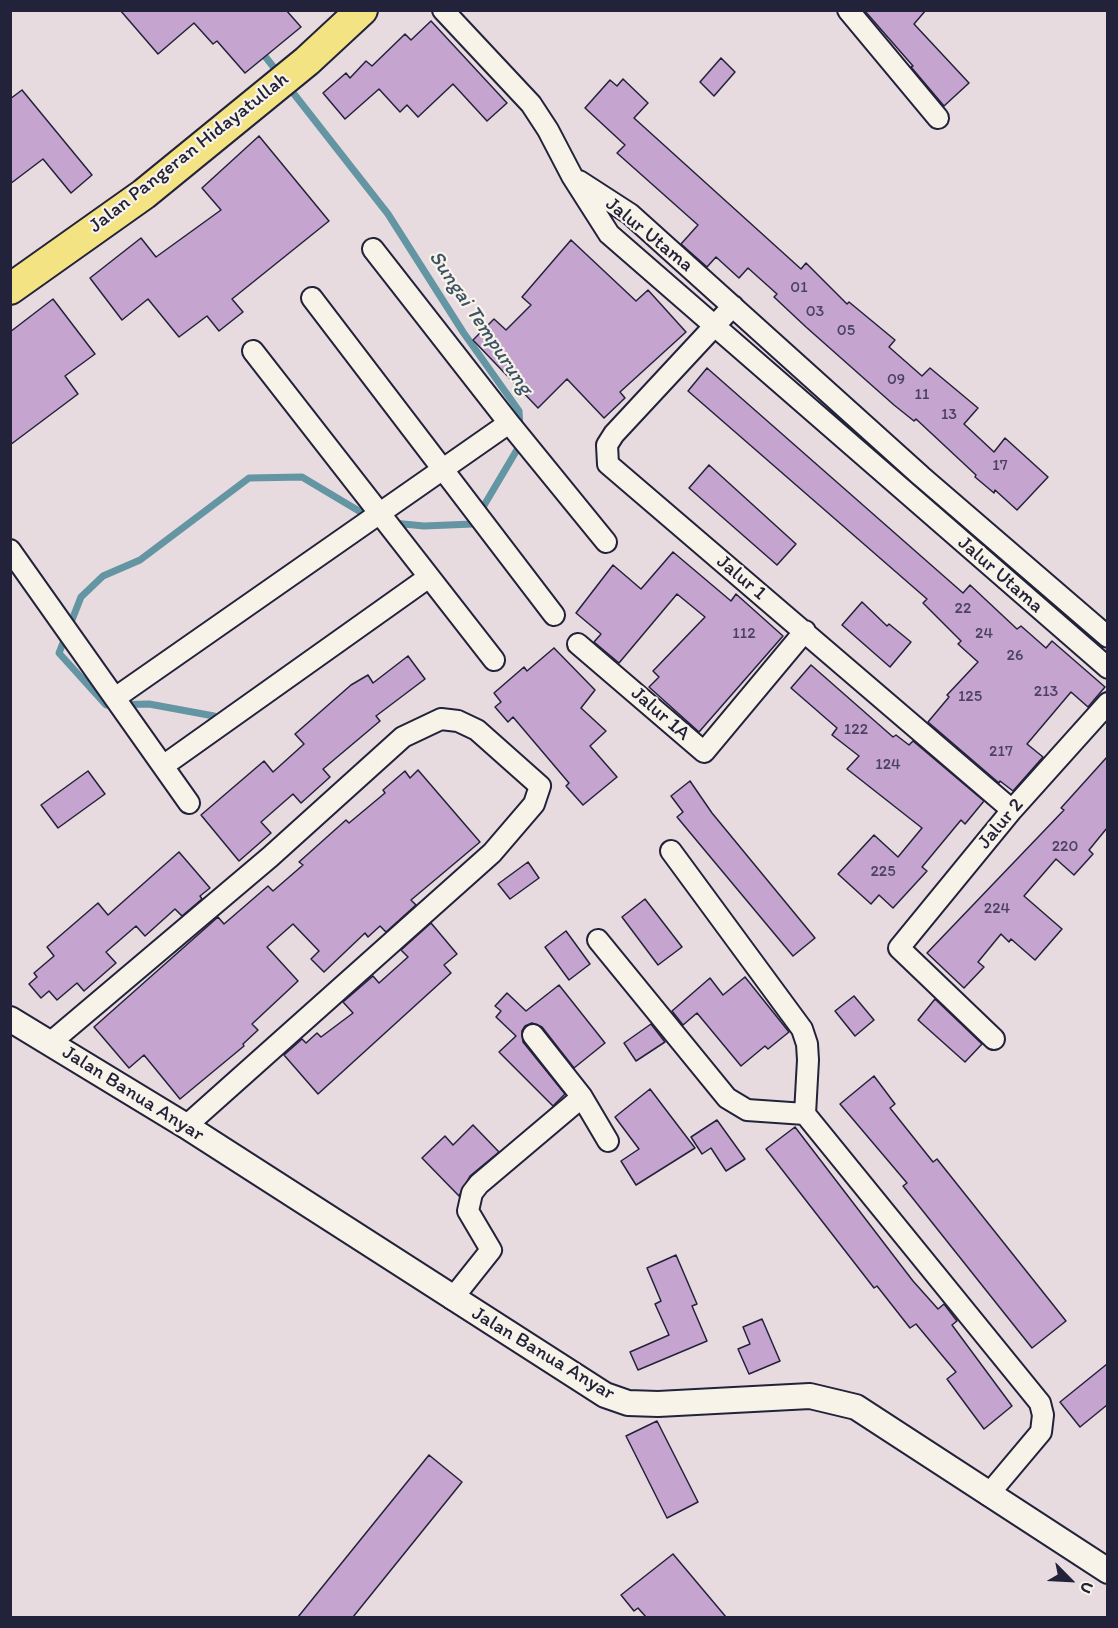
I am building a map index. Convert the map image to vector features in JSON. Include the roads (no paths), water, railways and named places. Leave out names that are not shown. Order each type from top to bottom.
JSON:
[{"type":"main road","name":"Jalan Pangeran Hidayatullah","points":[[10,289],[144,194],[308,61],[362,10]]},
{"type":"street","points":[[442,10],[531,104],[548,130],[572,176]]},
{"type":"street","points":[[848,10],[938,118]]},
{"type":"street","name":"Jalur Utama","points":[[572,176],[630,214],[921,476],[1107,637]]},
{"type":"street","name":"Jalur Utama","points":[[572,176],[609,234],[1107,668]]},
{"type":"street","points":[[373,249],[509,423],[606,542]]},
{"type":"street","points":[[312,298],[554,615]]},
{"type":"street","name":"Jalur 1","points":[[733,306],[614,434],[607,445],[608,464],[1012,810]]},
{"type":"street","points":[[253,351],[494,660]]},
{"type":"street","points":[[115,698],[444,471],[509,423]]},
{"type":"street","points":[[906,493],[921,476]]},
{"type":"street","points":[[10,550],[189,802]]},
{"type":"street","points":[[163,766],[429,577]]},
{"type":"street","name":"Jalur 1A","points":[[578,644],[704,752],[805,631]]},
{"type":"street","name":"Jalur 2","points":[[994,1039],[899,948],[1012,810],[1107,703]]},
{"type":"street","points":[[50,1043],[270,857],[403,737],[441,719],[458,721],[477,730],[540,786],[534,804],[492,853],[186,1126]]},
{"type":"street","points":[[672,851],[802,1029],[808,1060],[805,1114],[1040,1403],[1043,1414],[1041,1432],[988,1495]]},
{"type":"street","points":[[598,940],[727,1098],[747,1110],[805,1114]]},
{"type":"street","name":"Jalan Banua Anyar","points":[[10,1019],[186,1126],[452,1299],[605,1395],[628,1403],[658,1404],[810,1396],[856,1407],[1107,1571]]},
{"type":"street","points":[[533,1035],[582,1097],[608,1141]]},
{"type":"street","points":[[452,1299],[491,1250],[468,1211],[472,1193],[479,1184],[582,1097]]},
{"type":"waterway","name":"Sungai Tempurung","points":[[260,50],[279,74]]},
{"type":"waterway","name":"Sungai Tempurung","points":[[287,85],[388,214],[463,332],[519,411],[520,428]]},
{"type":"waterway","name":"Sungai Tempurung","points":[[393,523],[424,526],[473,524],[521,443]]},
{"type":"waterway","name":"Sungai Tempurung","points":[[214,716],[149,704],[106,705],[59,653],[81,597],[103,576],[140,560],[249,478],[302,477],[369,517]]}]
